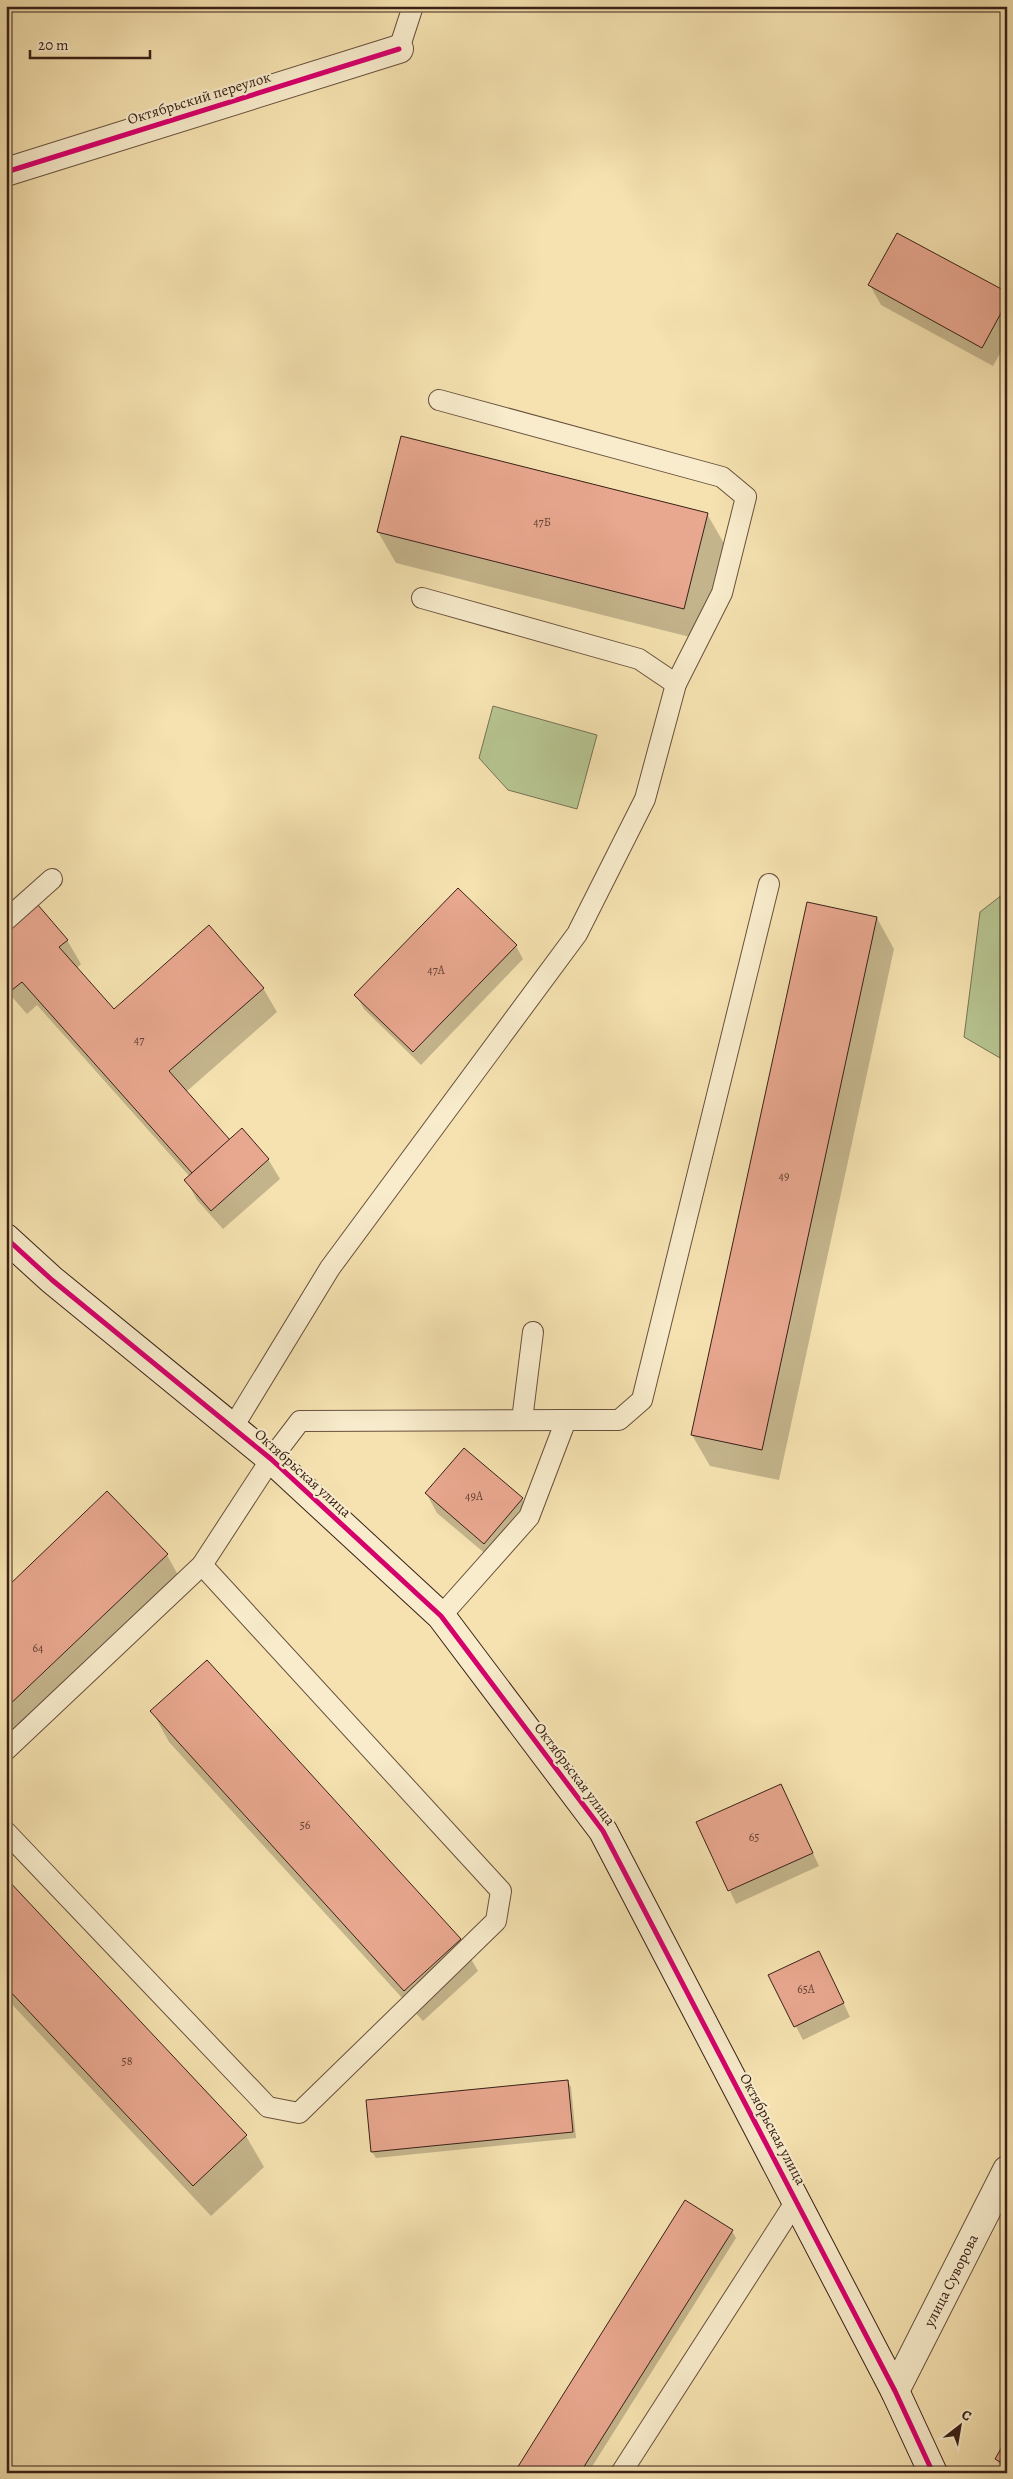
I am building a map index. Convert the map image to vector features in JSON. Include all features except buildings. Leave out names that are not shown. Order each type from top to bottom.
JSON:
[{"type":"street","name":"Октябрьский переулок","points":[[6,172],[399,49]]},
{"type":"street","name":"Октябрьская улица","points":[[6,1238],[52,1280],[271,1459],[441,1616],[603,1831],[895,2391],[933,2473]]},
{"type":"street","name":"улица Суворова","points":[[895,2391],[1007,2170]]},
{"type":"lane","points":[[399,49],[413,6]]},
{"type":"lane","points":[[233,1427],[330,1268],[577,934],[645,799],[676,684],[722,593],[746,497],[722,477],[439,400]]},
{"type":"lane","points":[[422,598],[639,659],[676,684]]},
{"type":"lane","points":[[6,920],[52,878]]},
{"type":"lane","points":[[6,1750],[202,1565],[271,1459],[300,1420],[618,1420],[642,1400],[769,884]]},
{"type":"lane","points":[[522,1420],[532,1332]]},
{"type":"lane","points":[[441,1616],[528,1517],[566,1420]]},
{"type":"lane","points":[[6,1832],[268,2107],[299,2113],[496,1921],[501,1891],[202,1565]]},
{"type":"lane","points":[[621,2473],[796,2201]]},
{"type":"green space","points":[[493,706],[597,735],[577,809],[508,790],[479,758]]},
{"type":"green space","points":[[1007,891],[1007,1062],[964,1037],[980,912]]},
{"type":"cycle path","points":[[6,172],[399,49]]},
{"type":"cycle path","points":[[6,1238],[52,1280],[271,1459],[441,1616],[603,1831],[895,2391],[933,2473]]}]
